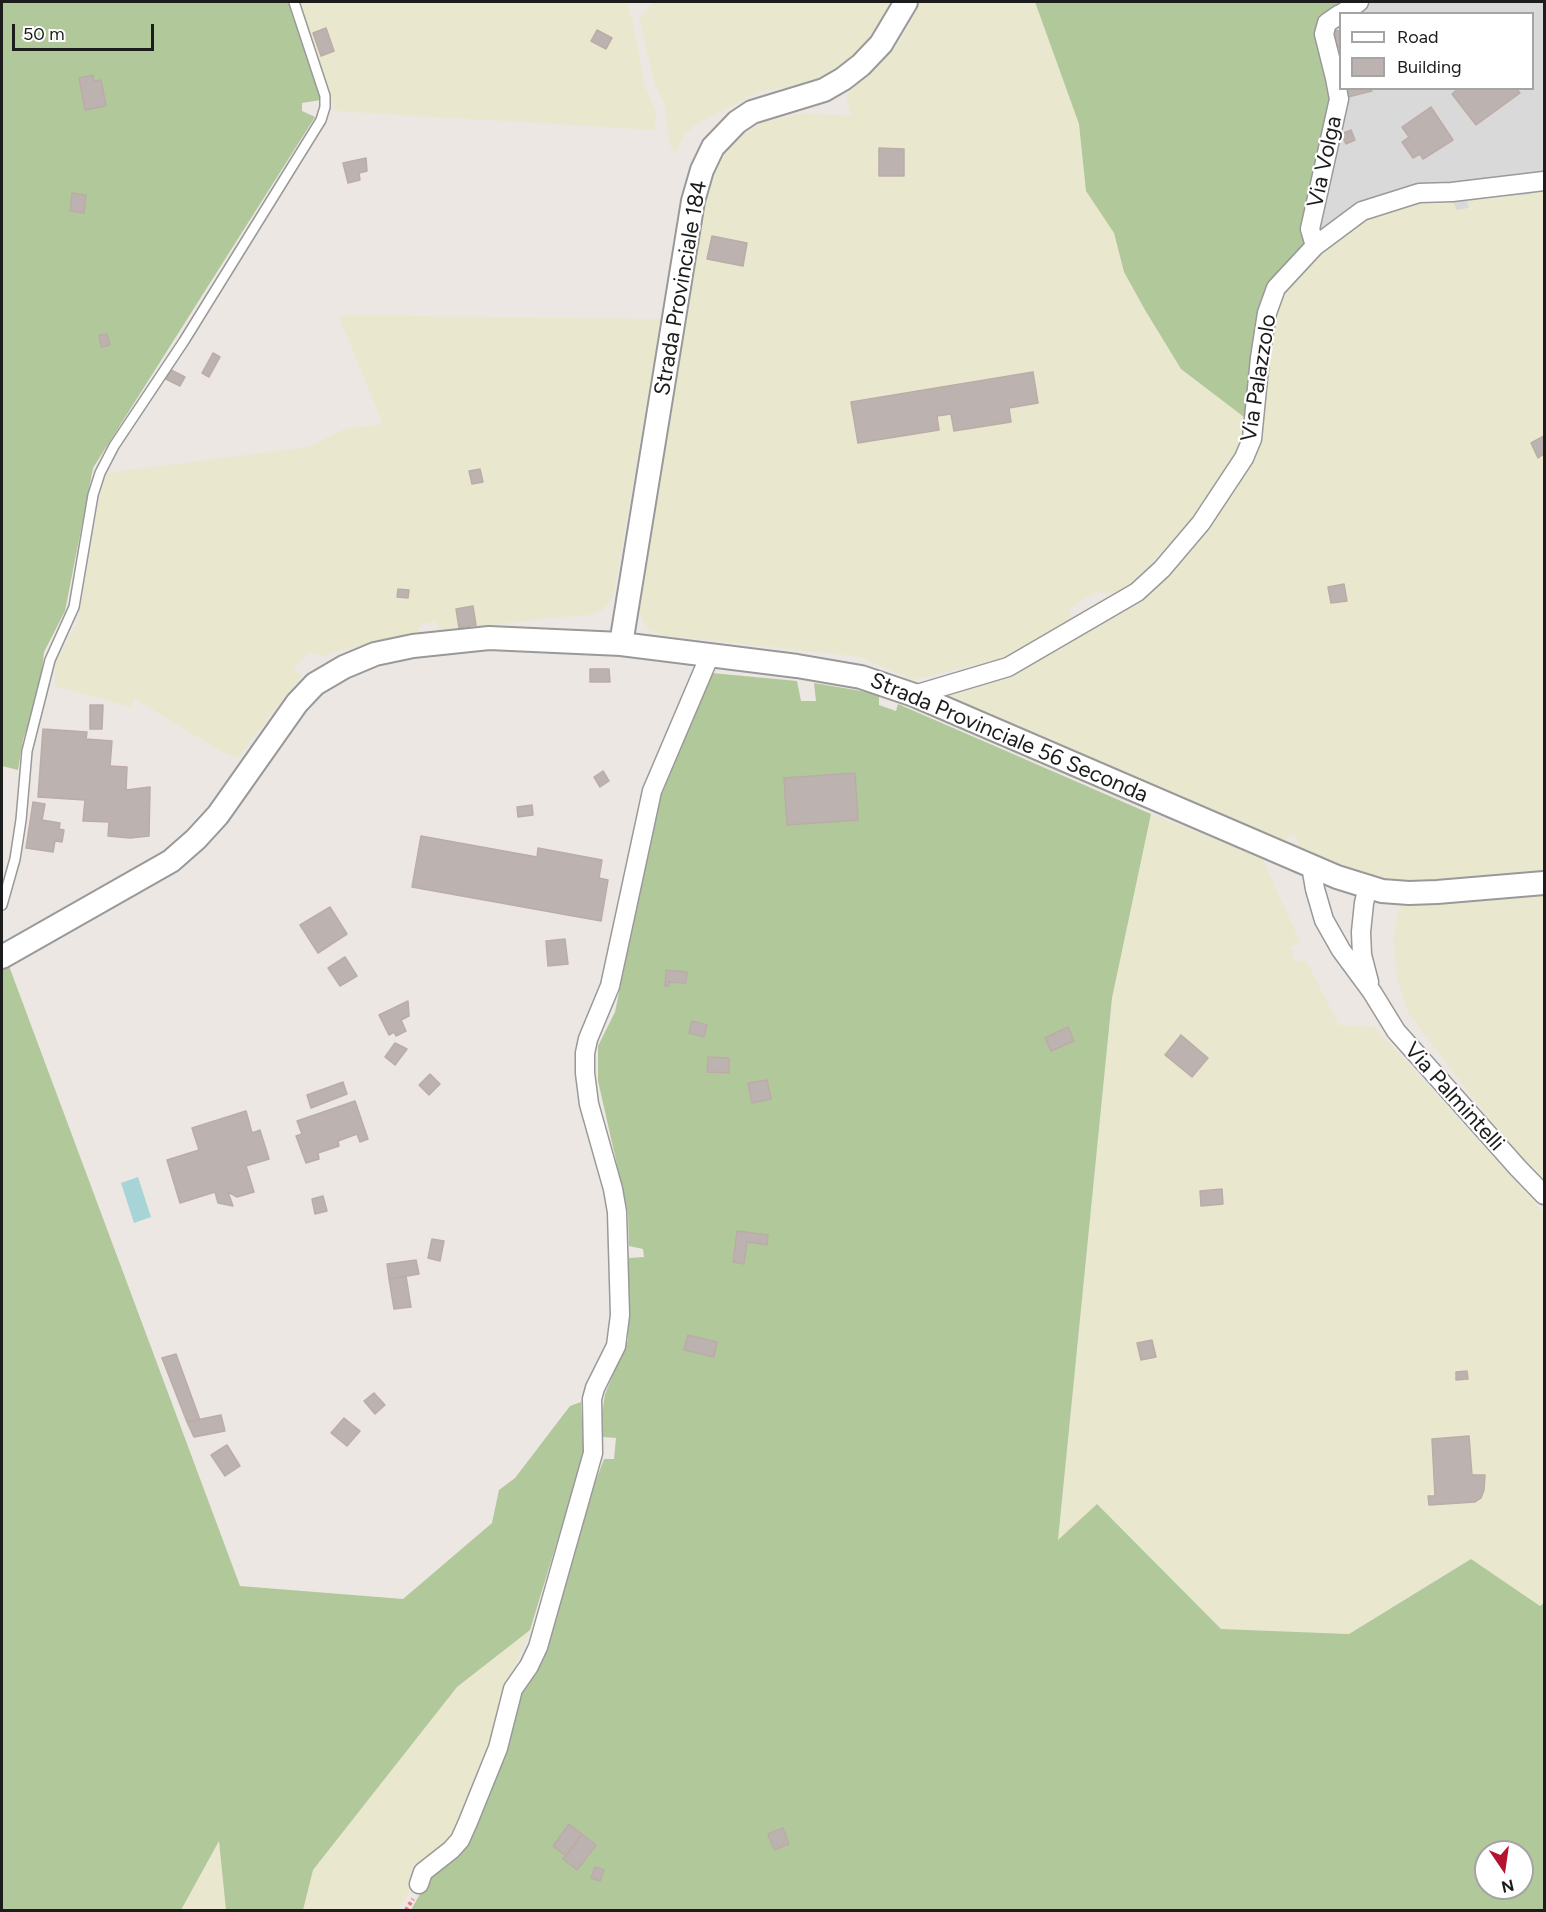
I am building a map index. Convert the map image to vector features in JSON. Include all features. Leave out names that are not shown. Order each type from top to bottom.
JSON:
[{"type":"street","name":"Strada Provinciale 184","points":[[621,644],[693,201],[702,170],[713,147],[744,117],[771,105],[824,90],[861,65],[881,44],[906,2]]},
{"type":"street","name":"Via Volga","points":[[1344,12],[1359,2]]},
{"type":"street","name":"Via Volga","points":[[1315,246],[1310,229],[1339,99],[1324,34],[1327,23],[1339,15]]},
{"type":"street","name":"Via Palazzolo","points":[[914,694],[1008,667],[1137,592],[1162,569],[1201,523],[1244,458],[1252,439],[1267,313],[1276,288],[1315,246],[1362,211],[1419,193],[1452,192],[1545,181]]},
{"type":"street","name":"Strada Provinciale 56 Seconda","points":[[2,957],[171,861],[218,815],[297,703],[315,684],[344,667],[375,654],[413,646],[489,638],[621,644],[797,666],[861,677],[914,694],[1337,877],[1382,891],[1437,892],[1545,883]]},
{"type":"street","points":[[419,1884],[423,1872],[441,1859],[460,1840],[498,1748],[513,1689],[530,1666],[538,1647],[593,1453],[592,1399],[595,1388],[616,1346],[620,1315],[617,1212],[613,1189],[589,1104],[585,1053],[588,1039],[610,986],[652,791],[710,655]]},
{"type":"street","points":[[1311,866],[1324,920],[1341,950],[1372,992]]},
{"type":"street","points":[[1368,886],[1360,932],[1362,955],[1372,992]]},
{"type":"street","name":"Via Palmintelli","points":[[1372,992],[1396,1031],[1518,1168],[1545,1195]]},
{"type":"lane","points":[[2,905],[15,859],[27,751],[50,660],[74,607],[93,495],[100,473],[114,446],[184,340],[321,120],[325,107],[325,96],[294,2]]},
{"type":"shaded area","points":[[300,2],[626,2],[632,18],[645,87],[656,111],[655,130],[335,111]]},
{"type":"shaded area","points":[[654,2],[891,2],[885,17],[870,37],[852,56],[825,77],[809,83],[761,91],[698,123],[685,134],[675,154],[669,143],[664,102],[655,85],[639,18]]},
{"type":"shaded area","points":[[920,2],[1035,2],[1079,124],[1086,191],[1114,233],[1124,272],[1181,369],[1244,417],[1243,437],[1236,459],[1191,522],[1132,584],[1118,594],[1098,592],[1080,601],[1070,610],[1071,620],[1004,658],[913,680],[860,657],[661,635],[649,630],[642,619],[638,605],[640,586],[705,202],[715,173],[727,151],[742,136],[763,122],[804,113],[851,116],[846,95],[884,60],[903,37]]},
{"type":"shaded area","points":[[1340,2],[1544,2],[1544,191],[1526,195],[1467,198],[1469,208],[1302,248],[1330,100],[1316,25],[1320,16]]},
{"type":"shaded area","points":[[1544,191],[1544,871],[1433,882],[1405,883],[1380,879],[1296,847],[1298,839],[1290,834],[1285,843],[946,697],[1012,673],[1117,616],[1161,583],[1206,526],[1262,426],[1275,318],[1283,295],[1330,244],[1366,218],[1407,204],[1451,198],[1457,210],[1469,208],[1467,198],[1526,195]]},
{"type":"shaded area","points":[[338,315],[661,319],[614,593],[610,602],[601,611],[591,615],[439,632],[436,621],[422,624],[414,637],[346,648],[324,656],[308,652],[293,670],[302,675],[237,758],[224,753],[135,699],[131,707],[55,686],[55,661],[77,624],[104,473],[308,447],[345,429],[383,424]]},
{"type":"shaded area","points":[[1151,814],[1262,857],[1301,944],[1290,946],[1296,962],[1306,960],[1339,1025],[1375,1027],[1544,1213],[1544,1603],[1541,1606],[1470,1559],[1349,1634],[1221,1629],[1097,1504],[1058,1541],[1112,998]]},
{"type":"shaded area","points":[[1544,894],[1544,1183],[1523,1163],[1408,1013],[1397,978],[1393,938],[1401,902],[1424,903]]},
{"type":"shaded area","points":[[530,1630],[505,1693],[493,1746],[450,1844],[414,1876],[408,1894],[398,1910],[303,1910],[313,1870],[457,1687]]},
{"type":"shaded area","points":[[219,1840],[226,1910],[181,1910]]},
{"type":"green space","points":[[2,2],[288,2],[321,100],[302,103],[302,111],[315,117],[93,468],[65,611],[44,652],[40,688],[23,740],[18,770],[2,766]]},
{"type":"green space","points":[[1035,2],[1340,2],[1320,16],[1316,25],[1330,100],[1302,248],[1270,281],[1260,302],[1250,360],[1244,417],[1181,369],[1124,272],[1114,233],[1086,191],[1079,124]]},
{"type":"green space","points":[[712,673],[797,681],[801,701],[816,701],[814,683],[879,694],[879,705],[896,711],[898,704],[1151,814],[1112,998],[1058,1540],[1097,1504],[1221,1629],[1349,1634],[1471,1559],[1540,1606],[1544,1603],[1544,1910],[411,1910],[433,1871],[439,1866],[514,1703],[535,1669],[565,1587],[585,1509],[604,1459],[614,1459],[616,1438],[603,1437],[602,1414],[605,1394],[628,1340],[629,1258],[644,1257],[643,1249],[629,1246],[628,1213],[598,1081],[598,1046],[615,1012],[659,801]]},
{"type":"green space","points":[[9,966],[240,1586],[403,1599],[492,1523],[499,1490],[515,1478],[570,1406],[581,1402],[584,1459],[530,1630],[457,1687],[313,1870],[303,1910],[226,1910],[219,1841],[181,1910],[2,1910],[2,970]]},
{"type":"water","points":[[138,1177],[151,1217],[134,1223],[121,1183]]},
{"type":"building","points":[[326,28],[334,51],[321,56],[313,33]]},
{"type":"building","points":[[597,30],[612,38],[606,49],[591,41]]},
{"type":"building","points":[[1331,30],[1339,31],[1338,48],[1332,42]]},
{"type":"building","points":[[93,75],[94,81],[101,80],[106,106],[85,110],[79,78]]},
{"type":"building","points":[[1346,90],[1372,91],[1348,97]]},
{"type":"building","points":[[1457,90],[1518,90],[1520,93],[1476,125],[1452,94]]},
{"type":"building","points":[[1431,107],[1453,140],[1423,159],[1420,154],[1413,158],[1402,142],[1409,137],[1402,127]]},
{"type":"building","points":[[1351,130],[1355,140],[1346,144],[1341,134]]},
{"type":"building","points":[[879,148],[904,149],[904,176],[879,176]]},
{"type":"building","points":[[366,158],[367,171],[359,173],[360,180],[348,183],[343,163]]},
{"type":"building","points":[[72,193],[86,195],[84,213],[70,211]]},
{"type":"building","points":[[712,236],[747,243],[743,266],[707,259]]},
{"type":"building","points":[[107,334],[110,345],[101,347],[99,335]]},
{"type":"building","points":[[213,353],[220,357],[209,377],[202,373]]},
{"type":"building","points":[[171,370],[185,377],[180,386],[166,379]]},
{"type":"building","points":[[1033,372],[1038,403],[1009,408],[1011,422],[954,431],[951,414],[937,416],[939,430],[858,443],[851,402]]},
{"type":"building","points":[[1544,436],[1544,454],[1538,458],[1531,443]]},
{"type":"building","points":[[480,469],[483,482],[472,484],[469,471]]},
{"type":"building","points":[[1344,584],[1347,601],[1331,603],[1328,587]]},
{"type":"building","points":[[398,589],[409,590],[408,598],[397,597]]},
{"type":"building","points":[[473,606],[476,625],[459,628],[456,609]]},
{"type":"building","points":[[590,669],[609,669],[610,682],[590,682]]},
{"type":"building","points":[[90,705],[103,705],[102,729],[90,729]]},
{"type":"building","points":[[43,729],[87,732],[86,739],[112,741],[110,766],[127,767],[126,790],[150,787],[149,836],[130,838],[108,836],[109,822],[83,821],[85,800],[38,797]]},
{"type":"building","points":[[603,771],[609,781],[600,787],[594,777]]},
{"type":"building","points":[[855,773],[858,820],[787,825],[784,778]]},
{"type":"building","points":[[33,802],[45,804],[42,820],[60,823],[59,829],[64,830],[62,842],[55,841],[53,852],[26,848]]},
{"type":"building","points":[[532,805],[533,815],[518,817],[517,807]]},
{"type":"building","points":[[421,836],[537,857],[538,848],[602,860],[599,878],[608,880],[601,921],[412,887]]},
{"type":"building","points":[[330,907],[347,934],[318,953],[300,925]]},
{"type":"building","points":[[565,939],[568,964],[548,966],[546,941]]},
{"type":"building","points":[[345,957],[357,976],[340,986],[328,968]]},
{"type":"building","points":[[666,970],[687,972],[686,983],[669,982],[669,986],[665,986]]},
{"type":"building","points":[[408,1001],[409,1016],[401,1020],[406,1031],[396,1036],[394,1032],[389,1035],[379,1015]]},
{"type":"building","points":[[692,1021],[707,1025],[704,1037],[689,1033]]},
{"type":"building","points":[[1068,1027],[1074,1041],[1051,1051],[1045,1038]]},
{"type":"building","points":[[1181,1035],[1208,1058],[1192,1077],[1165,1055]]},
{"type":"building","points":[[395,1043],[407,1049],[395,1065],[385,1057]]},
{"type":"building","points":[[708,1057],[729,1058],[729,1073],[707,1072]]},
{"type":"building","points":[[430,1074],[440,1084],[429,1095],[419,1085]]},
{"type":"building","points":[[767,1080],[771,1099],[752,1103],[748,1083]]},
{"type":"building","points":[[343,1082],[347,1094],[311,1108],[307,1095]]},
{"type":"building","points":[[355,1101],[368,1139],[360,1142],[357,1134],[338,1141],[339,1146],[318,1153],[319,1159],[306,1163],[296,1136],[302,1134],[297,1121]]},
{"type":"building","points":[[246,1111],[252,1133],[260,1130],[269,1159],[246,1166],[254,1192],[237,1197],[228,1192],[233,1206],[218,1203],[215,1192],[180,1203],[167,1160],[199,1150],[192,1128]]},
{"type":"building","points":[[1222,1189],[1223,1204],[1201,1206],[1200,1191]]},
{"type":"building","points":[[323,1196],[327,1211],[315,1214],[312,1199]]},
{"type":"building","points":[[737,1231],[768,1235],[767,1245],[747,1242],[744,1264],[733,1262]]},
{"type":"building","points":[[432,1239],[444,1241],[440,1261],[428,1258]]},
{"type":"building","points":[[416,1260],[419,1274],[389,1279],[387,1264]]},
{"type":"building","points":[[406,1276],[411,1307],[394,1309],[389,1279]]},
{"type":"building","points":[[688,1335],[717,1342],[714,1357],[684,1350]]},
{"type":"building","points":[[1152,1340],[1156,1357],[1141,1360],[1137,1343]]},
{"type":"building","points":[[176,1354],[200,1420],[187,1422],[162,1358]]},
{"type":"building","points":[[1467,1371],[1468,1379],[1456,1380],[1456,1372]]},
{"type":"building","points":[[374,1393],[385,1405],[375,1414],[364,1401]]},
{"type":"building","points":[[221,1415],[225,1431],[194,1437],[187,1422]]},
{"type":"building","points":[[344,1418],[360,1431],[347,1446],[331,1433]]},
{"type":"building","points":[[1469,1436],[1472,1475],[1485,1475],[1481,1498],[1475,1502],[1429,1505],[1428,1496],[1435,1496],[1432,1439]]},
{"type":"building","points":[[227,1445],[240,1466],[225,1476],[211,1455]]},
{"type":"building","points":[[569,1824],[582,1834],[566,1856],[553,1846]]},
{"type":"building","points":[[783,1828],[789,1844],[774,1850],[768,1834]]},
{"type":"building","points":[[582,1834],[596,1845],[577,1870],[563,1859]]},
{"type":"building","points":[[595,1867],[604,1870],[600,1881],[591,1878]]}]
